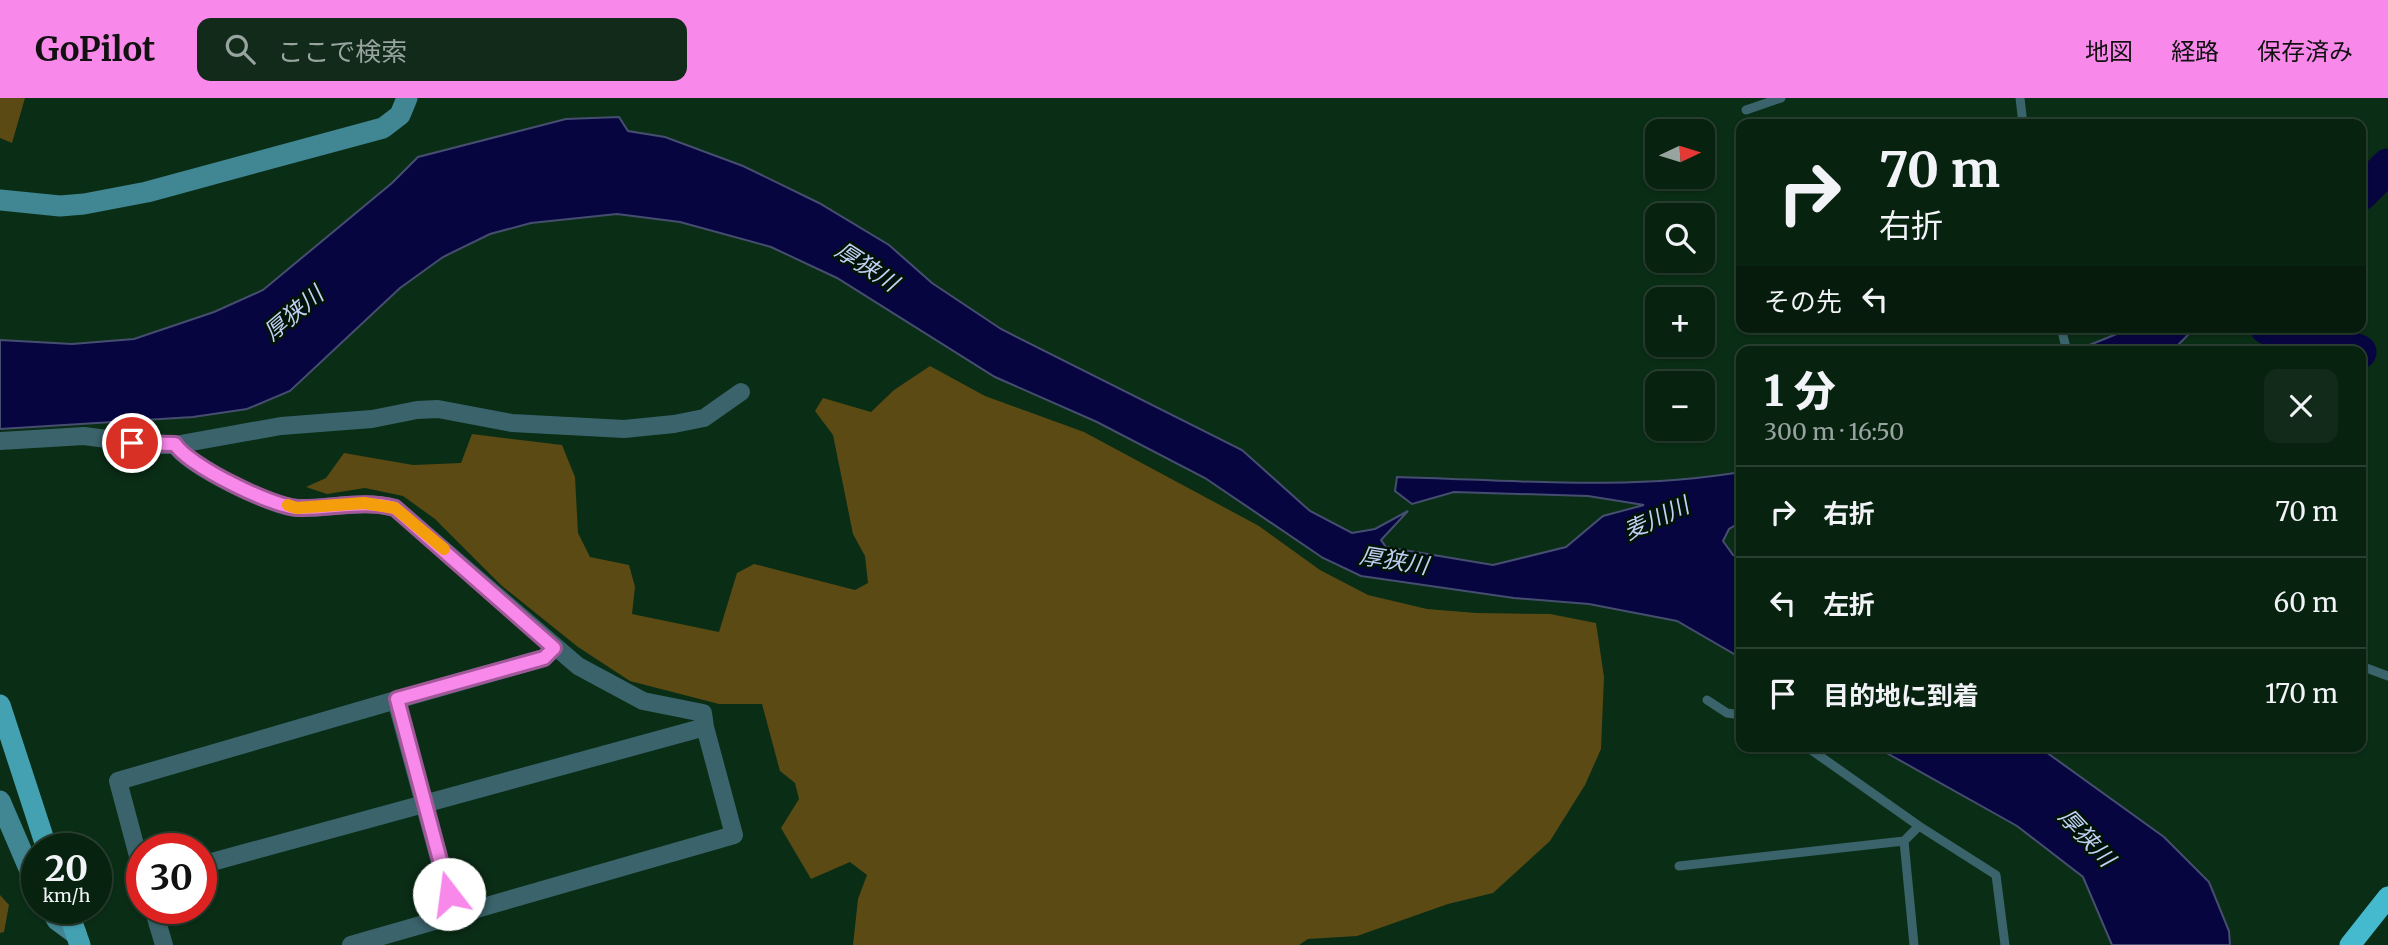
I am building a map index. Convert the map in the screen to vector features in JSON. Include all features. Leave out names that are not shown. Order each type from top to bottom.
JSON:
[{"type":"highway","points":[[2350,945],[2388,897]]},
{"type":"main road","points":[[0,705],[42,833]]},
{"type":"street","points":[[0,200],[60,206],[148,192],[383,128],[400,116],[407,98]]},
{"type":"street","points":[[0,440],[84,436],[152,445],[175,444],[281,426],[372,419],[417,410],[438,409],[512,423],[624,429],[674,425],[704,418],[741,392]]},
{"type":"street","points":[[175,444],[193,461],[246,491],[296,508],[364,503],[395,508],[578,666],[643,701],[703,713],[734,835],[351,945]]},
{"type":"street","points":[[132,833],[118,781],[544,658],[554,648]]},
{"type":"street","points":[[397,699],[456,916]]},
{"type":"street","points":[[217,860],[705,727]]},
{"type":"street","points":[[0,801],[21,850]]},
{"type":"street","points":[[61,924],[78,940]]},
{"type":"street","points":[[158,924],[164,945]]},
{"type":"lane","points":[[1746,110],[1782,98]]},
{"type":"lane","points":[[2020,98],[2022,119]]},
{"type":"lane","points":[[2366,668],[2388,676]]},
{"type":"lane","points":[[1707,700],[1727,713],[1736,714]]},
{"type":"lane","points":[[1814,752],[1919,826],[1996,875],[2005,945]]},
{"type":"lane","points":[[1679,866],[1904,841],[1919,826]]},
{"type":"lane","points":[[1904,841],[1914,945]]},
{"type":"shaded area","points":[[0,98],[25,98],[12,143],[0,138]]},
{"type":"shaded area","points":[[930,366],[985,396],[1084,432],[1259,526],[1320,570],[1368,595],[1427,609],[1550,614],[1596,623],[1604,677],[1601,749],[1585,785],[1550,841],[1493,893],[1448,904],[1357,936],[1308,939],[1299,945],[853,945],[858,899],[867,875],[850,862],[811,879],[781,828],[799,799],[795,783],[780,771],[762,704],[719,704],[630,681],[578,647],[502,586],[435,519],[403,496],[365,488],[327,494],[306,487],[326,478],[344,453],[413,465],[461,463],[472,434],[562,445],[575,477],[578,533],[590,557],[629,565],[635,587],[632,614],[719,632],[737,573],[754,564],[855,590],[868,583],[865,556],[853,534],[833,435],[815,411],[823,398],[871,412],[894,390]]},
{"type":"shaded area","points":[[0,895],[9,905],[4,932],[0,933]]},
{"type":"water","name":"厚狭川","points":[[619,117],[628,131],[665,137],[743,166],[819,203],[889,245],[932,283],[1001,329],[1242,450],[1310,511],[1352,533],[1375,529],[1408,511],[1381,540],[1386,547],[1493,565],[1566,547],[1603,516],[1644,505],[1588,496],[1454,492],[1412,504],[1395,491],[1397,477],[1612,483],[1698,478],[1736,473],[1736,525],[1729,529],[1723,541],[1736,556],[1736,655],[1677,621],[1589,604],[1514,598],[1361,576],[1323,558],[1205,478],[1097,422],[995,377],[837,278],[771,247],[680,222],[617,214],[531,223],[490,234],[443,257],[400,288],[290,391],[247,409],[193,417],[0,429],[0,340],[72,344],[134,339],[214,312],[263,290],[392,183],[418,157],[566,119]]},
{"type":"water","points":[[2119,333],[2190,333],[2177,346],[2087,346]]},
{"type":"water","name":"厚狭川","points":[[1885,752],[2046,752],[2164,837],[2209,882],[2229,931],[2230,945],[2112,945],[2083,877],[2017,826]]},
{"type":"waterway","name":"麦川川","points":[[2366,188],[2388,166]]},
{"type":"waterway","points":[[2277,333],[2307,334],[2342,346]]},
{"type":"slow traffic","points":[[288,505],[296,508],[381,504],[395,508],[444,549]]},
{"type":"route","points":[[132,443],[175,444],[193,461],[246,491],[296,508],[364,503],[395,508],[554,648],[544,658],[397,699],[449,894]]}]
